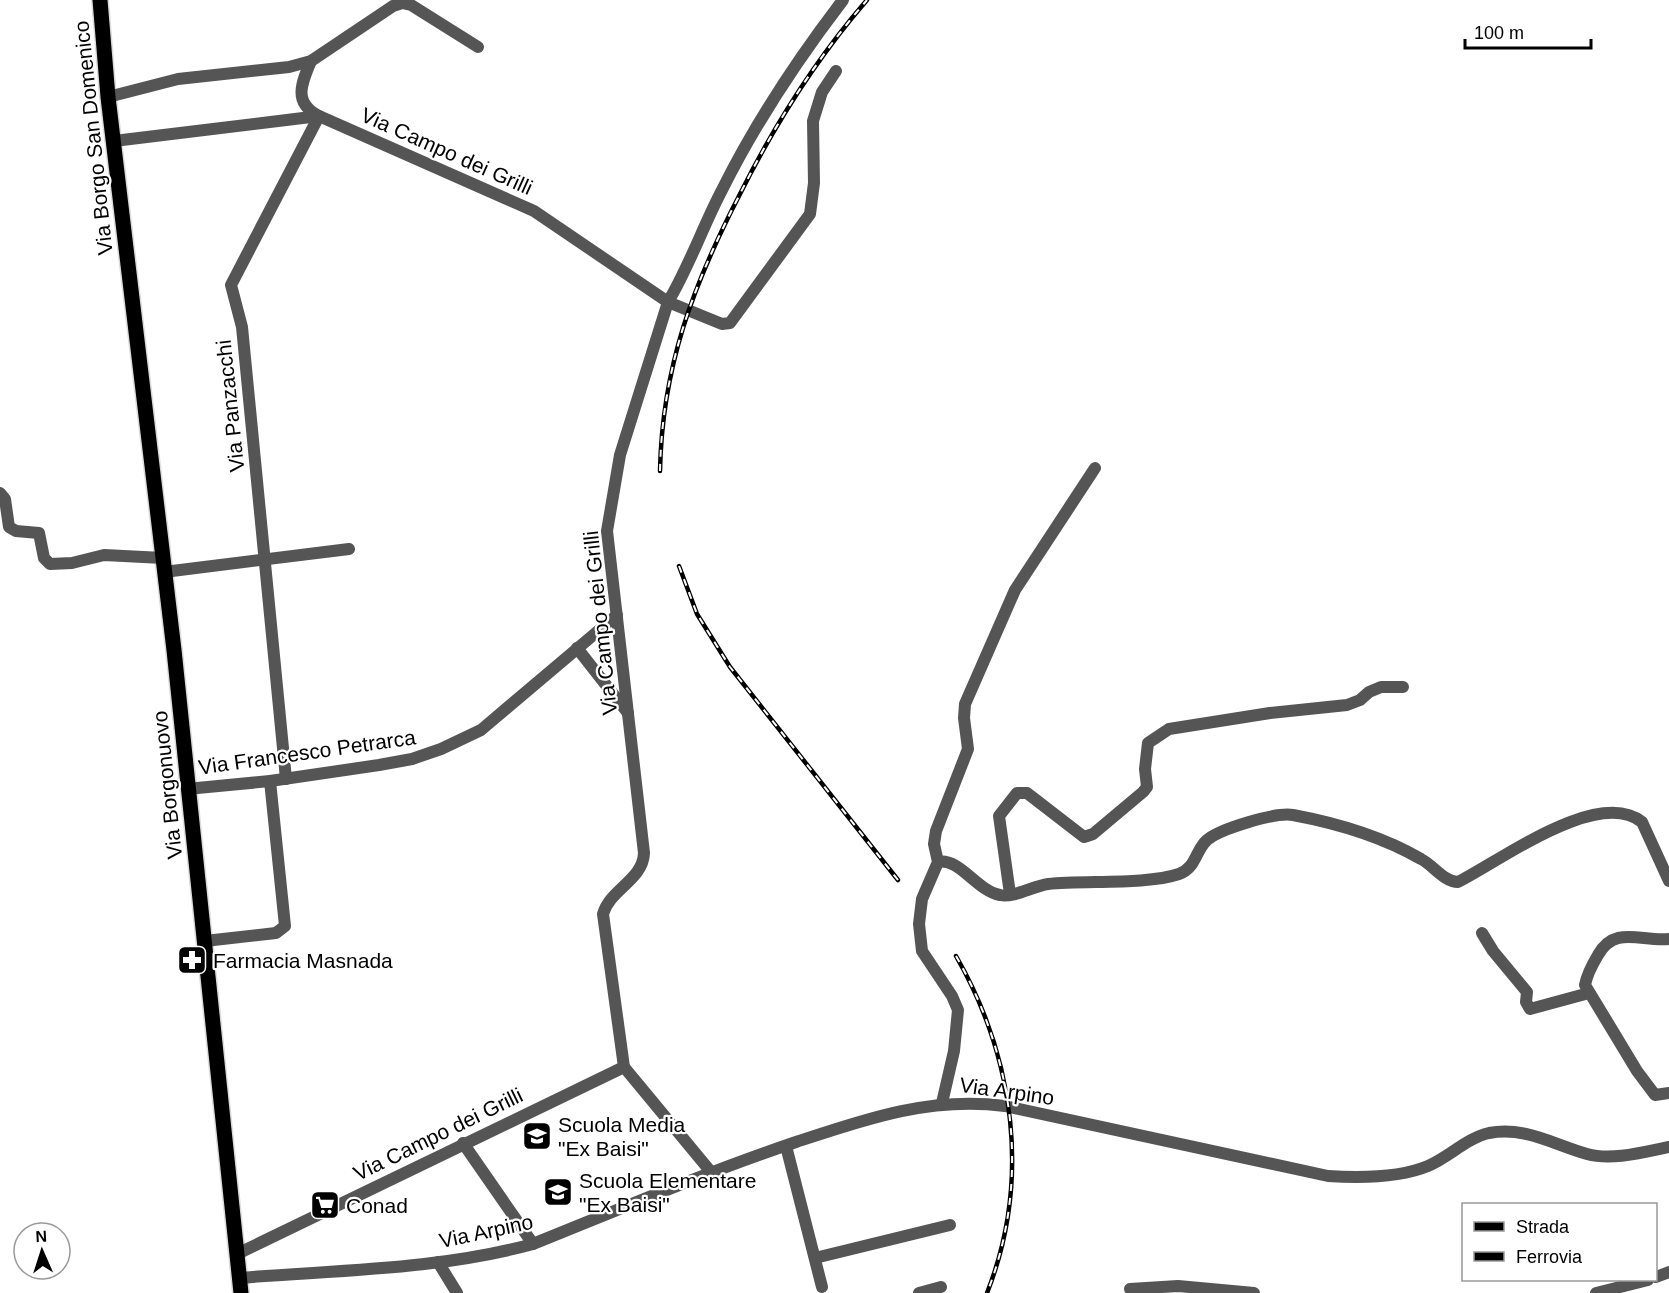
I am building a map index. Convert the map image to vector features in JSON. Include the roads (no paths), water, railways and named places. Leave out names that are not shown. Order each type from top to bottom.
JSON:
[{"type":"main road","name":"Via Borgo San Domenico","points":[[100,0],[108,97],[129,272]]},
{"type":"main road","name":"Via Borgonuovo","points":[[129,272],[164,565],[240,1285]]},
{"type":"street","points":[[836,70],[822,92],[813,121],[813,201],[805,223],[729,324],[722,324],[668,302],[758,121],[808,46],[843,0]]},
{"type":"street","points":[[108,97],[178,79],[289,67],[310,61],[393,6],[402,3],[411,5],[478,47]]},
{"type":"street","points":[[310,61],[300,93],[305,107],[319,116]]},
{"type":"street","points":[[114,141],[319,116]]},
{"type":"street","name":"Via Campo dei Grilli","points":[[237,1254],[624,1067],[603,918],[607,904],[638,871],[644,860],[607,533],[624,439],[668,302],[534,211],[319,116]]},
{"type":"street","name":"Via Panzacchi","points":[[286,779],[242,327],[231,285],[319,116]]},
{"type":"street","points":[[942,1103],[954,1051],[958,1010],[921,949],[919,924],[922,899],[938,862],[935,834],[968,749],[964,714],[969,693],[1015,590],[1095,468]]},
{"type":"street","points":[[0,493],[5,499],[9,527],[16,531],[39,534],[44,558],[50,564],[75,563],[100,555],[164,565],[265,559],[349,549]]},
{"type":"street","name":"Via Francesco Petrarca","points":[[187,789],[286,779],[406,760],[470,736],[484,728],[616,615]]},
{"type":"street","points":[[577,648],[628,713]]},
{"type":"street","points":[[1010,894],[999,816],[1017,793],[1027,793],[1084,837],[1093,834],[1147,787],[1145,759],[1148,743],[1168,729],[1270,713],[1347,705],[1381,687],[1403,687]]},
{"type":"street","points":[[205,941],[276,933],[285,926],[270,781]]},
{"type":"street","points":[[938,862],[952,862],[993,893],[1010,894],[1045,885],[1179,874],[1190,868],[1209,838],[1262,818],[1280,814],[1376,838],[1413,854],[1433,866],[1452,882],[1458,882],[1565,825],[1596,814],[1625,813],[1642,822],[1669,881]]},
{"type":"street","points":[[1482,933],[1493,951],[1517,977],[1527,992],[1526,1002],[1530,1009],[1589,993]]},
{"type":"street","points":[[1669,939],[1629,935],[1612,939],[1603,946],[1586,977],[1585,985],[1637,1071],[1655,1095],[1669,1093]]},
{"type":"street","points":[[624,1067],[711,1172]]},
{"type":"street","name":"Via Arpino","points":[[240,1285],[481,1257],[533,1244],[711,1172],[786,1146],[885,1114],[942,1103],[1005,1106],[1328,1176],[1350,1178],[1410,1171],[1428,1166],[1489,1133],[1520,1133],[1588,1155],[1625,1155],[1669,1147]]},
{"type":"street","points":[[463,1143],[533,1244]]},
{"type":"street","points":[[786,1146],[822,1287]]},
{"type":"street","points":[[815,1258],[950,1225]]},
{"type":"street","points":[[438,1262],[457,1293]]},
{"type":"street","points":[[1596,1293],[1644,1281]]},
{"type":"street","points":[[1130,1289],[1178,1286],[1254,1293]]},
{"type":"street","points":[[919,1293],[941,1287]]},
{"type":"railway","points":[[660,471],[662,433],[674,362],[683,328],[708,261],[753,168],[782,117],[831,45],[867,0]]},
{"type":"railway","points":[[679,566],[697,614],[730,667],[898,880]]},
{"type":"railway","points":[[956,956],[976,995],[992,1036],[1003,1078],[1010,1121],[1012,1164],[1009,1208],[1001,1251],[987,1293]]},
{"type":"place","name":"Farmacia Masnada","points":[[192,960]]},
{"type":"place","name":"Scuola Media \"Ex Baisi\"","points":[[537,1136]]},
{"type":"place","name":"Scuola Elementare \"Ex Baisi\"","points":[[558,1192]]},
{"type":"place","name":"Conad","points":[[325,1205]]}]
